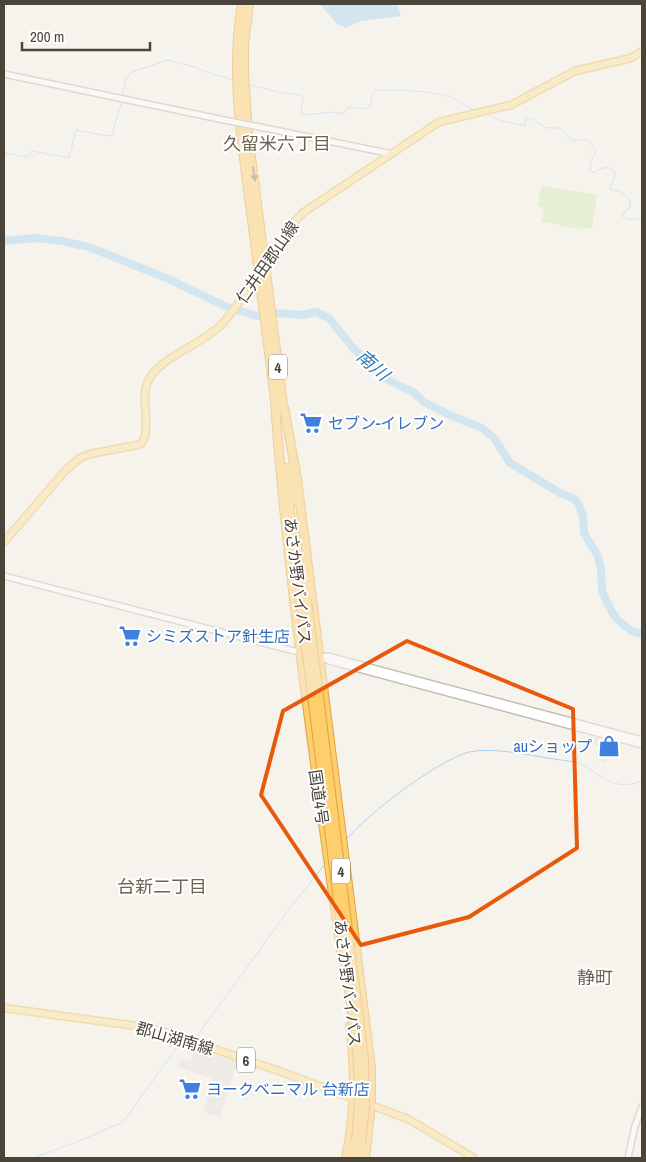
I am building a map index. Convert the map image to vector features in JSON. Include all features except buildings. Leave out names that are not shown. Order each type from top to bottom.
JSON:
[{"type":"highway","name":"あさか野バイパス","points":[[242,4],[237,61],[240,133],[258,275],[267,309],[284,407],[304,600]]},
{"type":"highway","name":"あさか野バイパス","points":[[249,4],[244,44],[244,71],[248,134],[262,244],[267,309]]},
{"type":"highway","name":"あさか野バイパス","points":[[270,327],[274,389],[304,600],[364,1059],[365,1107],[358,1142],[352,1158]]},
{"type":"highway","name":"4","points":[[274,389],[282,493],[301,652]]},
{"type":"highway","name":"4","points":[[284,407],[297,479],[367,1034],[371,1068],[371,1105]]},
{"type":"highway","name":"国道4号","points":[[301,652],[310,737],[351,1031],[353,1098]]},
{"type":"highway","points":[[346,1158],[353,1098]]},
{"type":"highway","points":[[364,1158],[371,1105]]},
{"type":"highway","name":"あさか野バイパス","points":[[358,1142],[358,1158]]},
{"type":"main road","name":"仁井田郡山線","points":[[4,542],[65,471],[80,458],[90,454],[137,445],[142,442],[145,433],[145,391],[150,377],[158,367],[207,337],[229,316],[295,221],[304,212],[424,131],[442,121],[511,104],[576,71],[631,58],[642,51]]},
{"type":"main road","points":[[262,244],[267,248],[277,248]]},
{"type":"main road","name":"郡山湖南線","points":[[4,1008],[162,1031],[279,1071],[408,1119],[474,1158]]},
{"type":"street","points":[[4,74],[392,154]]},
{"type":"street","points":[[4,576],[301,652],[338,664],[642,745]]},
{"type":"street","points":[[319,657],[328,656],[411,677],[642,740]]},
{"type":"street","points":[[628,1158],[635,1126],[642,1107]]},
{"type":"highlighted area","points":[[407,641],[573,709],[577,848],[469,917],[361,945],[261,795],[283,711]]},
{"type":"green space","points":[[542,186],[597,195],[592,228],[586,229],[541,222],[544,208],[537,206]]},
{"type":"shaded area","points":[[590,736],[603,740],[603,749],[611,755],[605,764],[594,757],[599,747],[588,741]]},
{"type":"shaded area","points":[[195,1048],[238,1062],[220,1117],[203,1112],[213,1079],[177,1067],[181,1059],[191,1060]]},
{"type":"water","points":[[320,4],[397,4],[401,16],[361,21],[346,28],[337,24]]},
{"type":"waterway","points":[[122,96],[126,78],[132,72],[168,60],[233,80]]},
{"type":"waterway","points":[[247,84],[282,93],[301,95],[303,98],[301,112],[304,115],[334,112],[343,114],[348,107],[364,109],[370,107],[373,93],[376,90],[433,93],[454,98],[475,111]]},
{"type":"waterway","points":[[4,153],[28,157],[32,151],[69,158],[76,130],[108,136],[112,135],[122,100]]},
{"type":"waterway","points":[[486,114],[501,121],[523,125],[525,125],[526,118],[533,119],[546,128],[561,129],[571,140],[588,141],[596,152],[591,161],[590,169],[594,173],[605,168],[613,170],[615,176],[610,189],[622,192],[629,199],[631,206],[623,214],[623,217],[633,220],[642,218]]},
{"type":"waterway","name":"南川","points":[[4,241],[36,238],[89,247],[166,278],[227,307],[257,316],[277,313],[302,315],[316,312],[329,318],[354,349],[386,379],[413,392],[424,402],[482,428],[494,438],[510,463],[578,503],[583,515],[584,533],[598,556],[602,590],[606,600],[618,620],[631,631],[642,634]]},
{"type":"waterway","points":[[346,840],[369,817],[403,790],[440,765],[469,752],[500,751],[573,762],[581,764],[616,784],[622,785],[642,781]]},
{"type":"waterway","points":[[195,1039],[290,908],[325,864]]},
{"type":"waterway","points":[[33,1158],[123,1122],[181,1042],[191,1045]]},
{"type":"place","name":"セブン-イレブン","points":[[311,423]]},
{"type":"place","name":"シミズストア針生店","points":[[130,636]]},
{"type":"place","name":"auショップ","points":[[609,746]]},
{"type":"place","name":"ヨークベニマル 台新店","points":[[190,1089]]},
{"type":"district","name":"久留米六丁目","points":[[277,143]]},
{"type":"district","name":"台新二丁目","points":[[162,886]]},
{"type":"district","name":"静町","points":[[595,977]]}]
